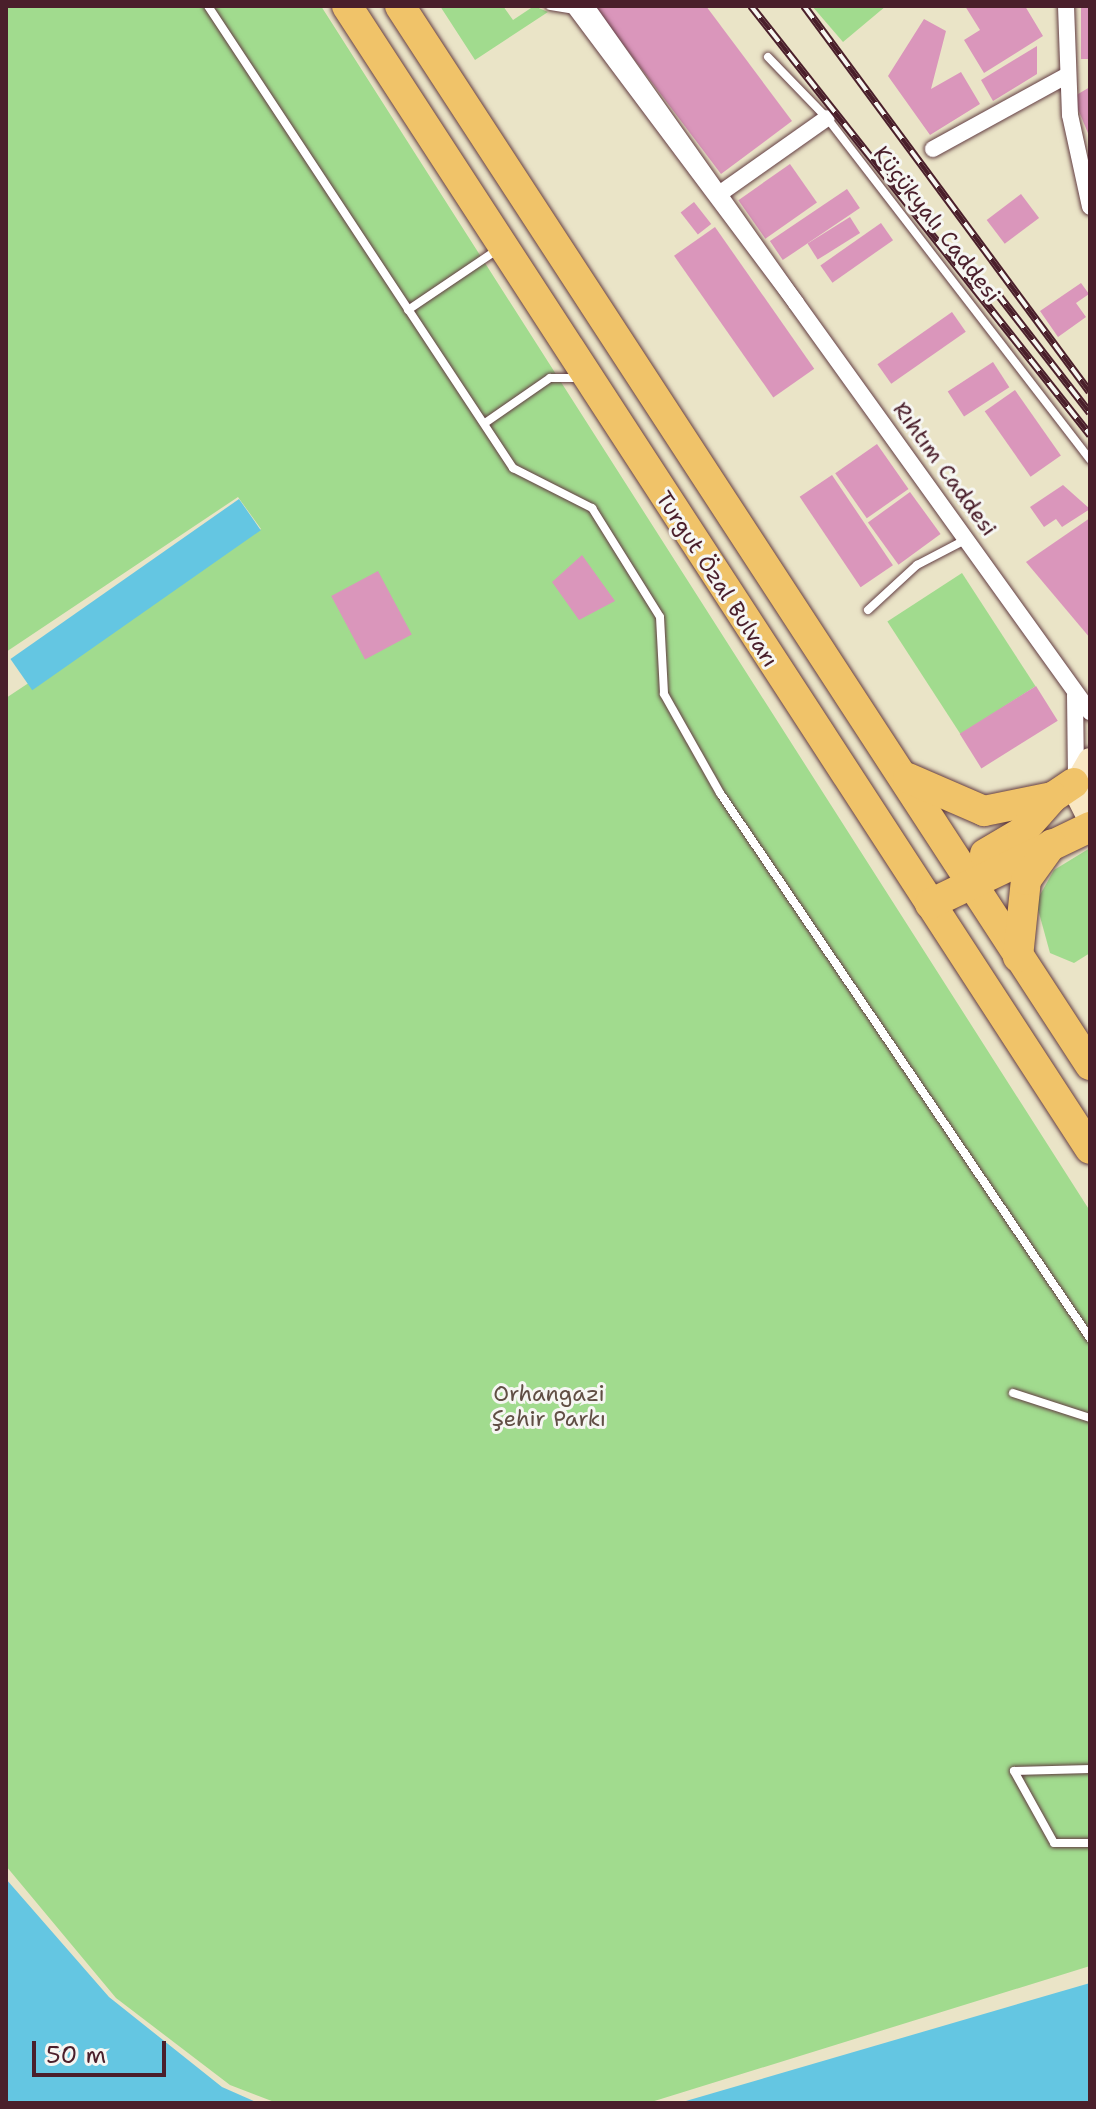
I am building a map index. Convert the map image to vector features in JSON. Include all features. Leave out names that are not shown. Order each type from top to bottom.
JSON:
[{"type":"highway","name":"Turgut Özal Bulvarı","points":[[347,6],[1090,1149]]},
{"type":"highway","points":[[400,6],[1090,1065]]},
{"type":"highway","points":[[890,759],[918,788],[984,811],[1073,779]]},
{"type":"highway","points":[[930,904],[1022,832],[1073,779]]},
{"type":"highway","points":[[967,877],[1090,827]]},
{"type":"highway","points":[[1018,957],[1026,880],[1053,842]]},
{"type":"street","points":[[1066,6],[1066,76],[1079,181],[1090,207]]},
{"type":"street","points":[[579,7],[700,168]]},
{"type":"street","points":[[933,149],[1066,76]]},
{"type":"street","points":[[722,192],[827,118]]},
{"type":"street","name":"Rıhtım Caddesi","points":[[700,168],[722,192],[796,303]]},
{"type":"street","name":"Rıhtım Caddesi","points":[[700,168],[1058,662],[1090,712]]},
{"type":"street","name":"Rıhtım Caddesi","points":[[1058,662],[1079,713],[1073,779]]},
{"type":"street","points":[[1073,779],[1075,799],[1090,819]]},
{"type":"lane","points":[[208,6],[513,468],[592,508],[660,617],[664,694],[720,793],[1090,1338]]},
{"type":"lane","points":[[550,6],[579,7]]},
{"type":"lane","name":"Küçükyalı Caddesi","points":[[768,57],[827,118],[1090,460]]},
{"type":"lane","points":[[408,310],[503,246]]},
{"type":"lane","points":[[485,423],[550,378],[588,378]]},
{"type":"lane","points":[[868,610],[917,565],[968,538]]},
{"type":"lane","points":[[1013,1393],[1090,1418]]},
{"type":"lane","points":[[1090,1769],[1014,1771],[1054,1843],[1090,1843]]},
{"type":"green space","name":"Orhangazi Şehir Parkı","points":[[6,6],[321,6],[1090,1211],[1090,1966],[648,2103],[277,2103],[230,2085],[116,1998],[6,1866],[6,698],[261,529],[238,497],[6,652]]},
{"type":"green space","points":[[440,6],[503,6],[513,20],[534,6],[548,12],[475,60]]},
{"type":"green space","points":[[812,6],[886,6],[843,42]]},
{"type":"green space","points":[[962,573],[1036,686],[961,735],[887,621]]},
{"type":"green space","points":[[1090,848],[1090,953],[1074,963],[1050,953],[1036,902],[1054,870]]},
{"type":"water","points":[[239,499],[261,530],[32,690],[10,659]]},
{"type":"water","points":[[6,1879],[109,1997],[222,2087],[258,2103],[6,2103]]},
{"type":"water","points":[[1090,1983],[1090,2103],[679,2103]]},
{"type":"building","points":[[594,6],[706,6],[792,121],[721,174]]},
{"type":"building","points":[[965,6],[1025,6],[1043,36],[984,73],[964,40],[980,30]]},
{"type":"building","points":[[1081,6],[1090,6],[1090,59],[1081,59]]},
{"type":"building","points":[[924,19],[946,31],[931,89],[961,72],[980,104],[930,135],[888,76]]},
{"type":"building","points":[[1037,46],[1037,74],[993,101],[981,80]]},
{"type":"building","points":[[1090,87],[1090,138],[1073,97]]},
{"type":"building","points":[[790,164],[817,203],[765,239],[738,200]]},
{"type":"building","points":[[847,189],[860,208],[783,260],[770,241]]},
{"type":"building","points":[[1021,194],[1039,218],[1005,244],[987,220]]},
{"type":"building","points":[[694,202],[711,224],[698,235],[681,212]]},
{"type":"building","points":[[850,217],[860,233],[818,260],[808,243]]},
{"type":"building","points":[[881,223],[893,240],[832,283],[820,265]]},
{"type":"building","points":[[715,227],[814,369],[773,397],[674,256]]},
{"type":"building","points":[[1081,283],[1089,294],[1076,303],[1086,317],[1058,337],[1040,311]]},
{"type":"building","points":[[952,312],[966,332],[891,384],[877,364]]},
{"type":"building","points":[[993,362],[1009,387],[964,417],[948,391]]},
{"type":"building","points":[[1015,390],[1061,456],[1031,477],[985,411]]},
{"type":"building","points":[[877,444],[909,489],[867,518],[835,473]]},
{"type":"building","points":[[832,475],[893,565],[861,587],[800,497]]},
{"type":"building","points":[[1063,485],[1090,509],[1062,527],[1056,519],[1044,527],[1030,507]]},
{"type":"building","points":[[910,492],[941,534],[898,565],[868,523]]},
{"type":"building","points":[[1090,518],[1090,638],[1026,562]]},
{"type":"building","points":[[582,555],[615,601],[579,620],[552,582]]},
{"type":"building","points":[[378,571],[412,635],[365,659],[331,596]]},
{"type":"building","points":[[1036,686],[1058,721],[981,768],[960,734]]},
{"type":"railway","points":[[751,6],[1090,435]]},
{"type":"railway","points":[[804,6],[1090,392]]},
{"type":"railway","points":[[996,292],[1090,413]]}]
